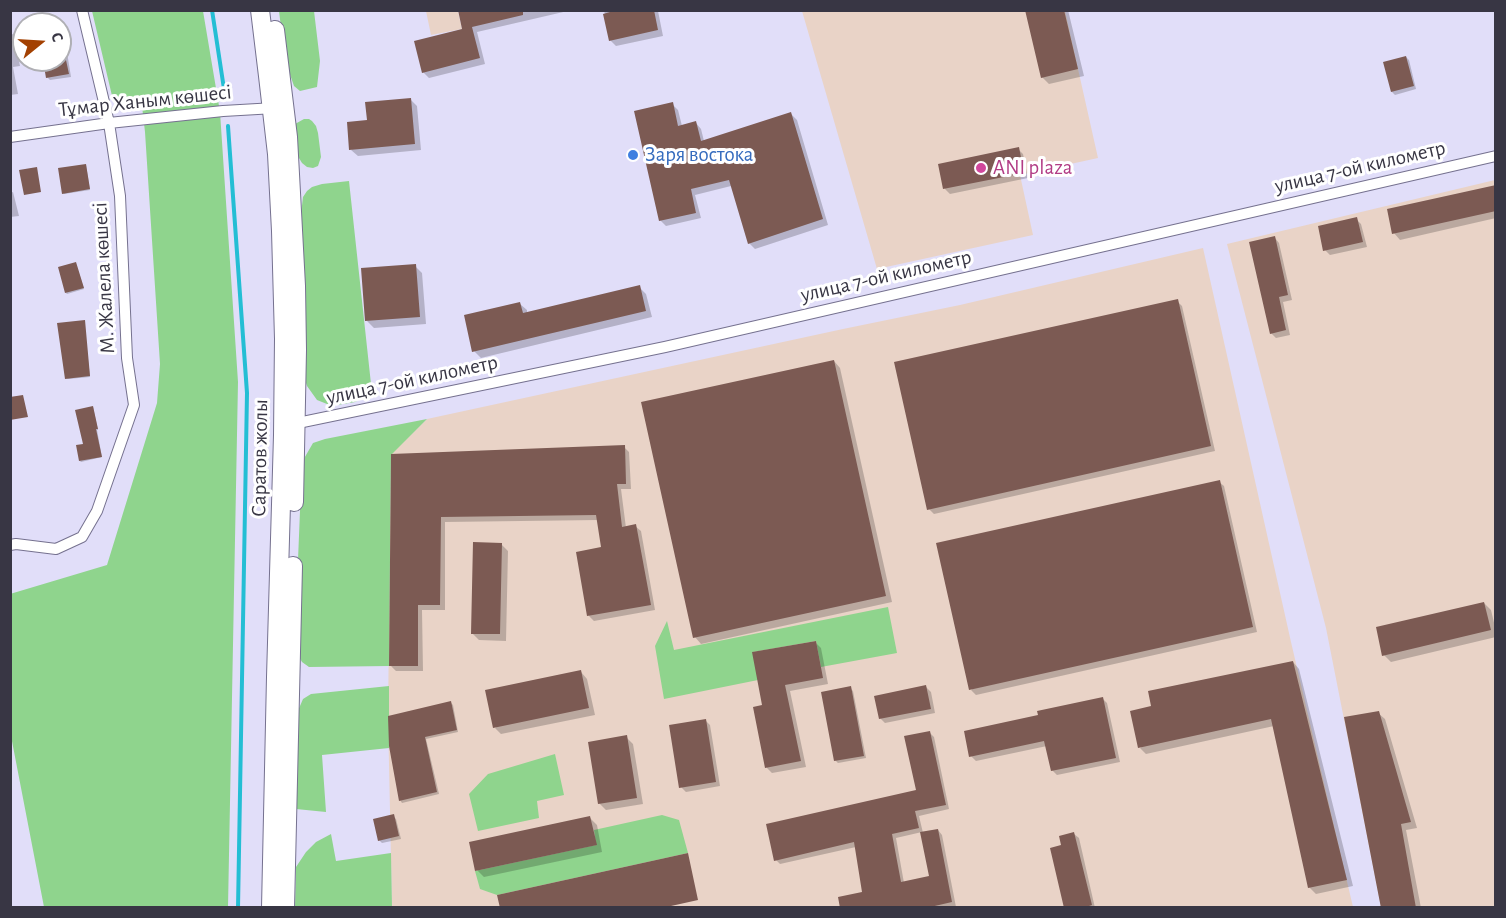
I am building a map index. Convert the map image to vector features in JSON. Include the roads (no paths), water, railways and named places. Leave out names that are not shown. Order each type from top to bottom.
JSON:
[{"type":"main road","name":"Саратов жолы","points":[[260,10],[292,194],[296,286],[276,689],[272,908]]},
{"type":"main road","name":"Саратов жолы","points":[[272,10],[278,108]]},
{"type":"main road","name":"Саратов жолы","points":[[285,908],[290,425]]},
{"type":"street","name":"М. Жалела көшесі","points":[[10,545],[57,549],[82,537],[97,511],[134,405],[127,358],[120,196],[109,123],[81,10]]},
{"type":"street","name":"Тұмар Ханым көшесі","points":[[10,137],[109,123],[220,111],[278,108]]},
{"type":"street","name":"улица 7-ой километр","points":[[290,425],[665,347],[1496,156]]},
{"type":"waterway","points":[[212,10],[224,89]]},
{"type":"waterway","points":[[228,126],[247,393],[238,908]]},
{"type":"place","name":"Заря востока","points":[[633,155]]},
{"type":"place","name":"ANI plaza","points":[[981,168]]}]
